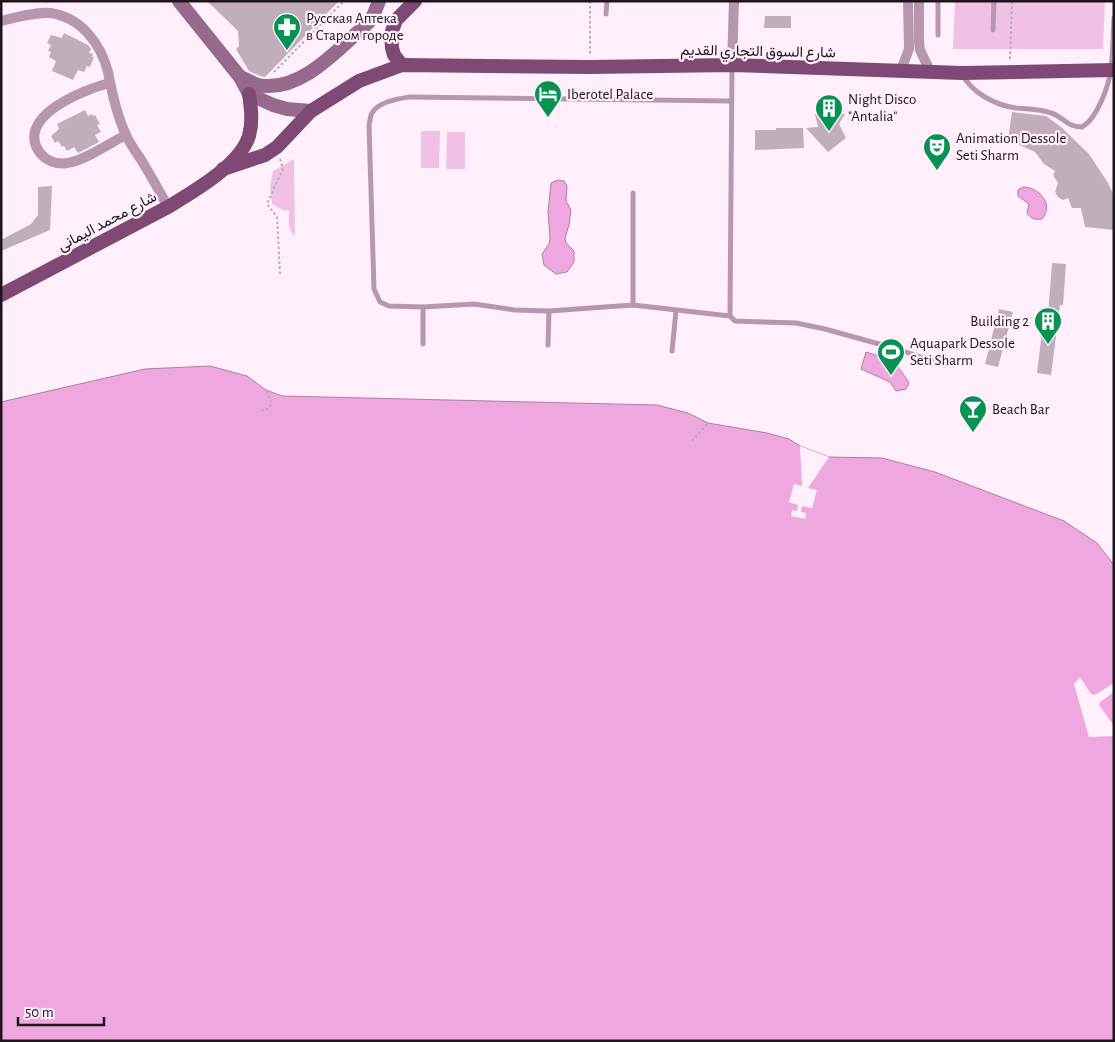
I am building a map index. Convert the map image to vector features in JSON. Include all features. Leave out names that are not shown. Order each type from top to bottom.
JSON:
[{"type":"main road","points":[[179,1],[240,77],[253,89],[273,105],[287,109],[312,111]]},
{"type":"main road","points":[[253,89],[288,83],[316,69],[369,22],[378,1]]},
{"type":"main road","points":[[402,65],[394,55],[391,34],[396,20],[415,1]]},
{"type":"main road","name":"شارع السوق التجاري القديم","points":[[312,111],[359,81],[402,65],[590,67],[732,65],[962,73],[1112,70]]},
{"type":"main road","name":"شارع محمد اليمانى","points":[[1,295],[168,208],[223,169],[240,152],[248,139],[252,117],[253,89]]},
{"type":"main road","name":"شارع محمد اليمانى","points":[[223,169],[252,160],[277,147],[312,111]]},
{"type":"street","points":[[732,65],[734,1]]},
{"type":"street","points":[[901,70],[909,49],[908,1]]},
{"type":"street","points":[[919,1],[919,42],[930,71]]},
{"type":"street","points":[[1,21],[34,14],[50,13],[75,22],[89,32],[98,46],[108,73],[109,83],[126,134],[168,208]]},
{"type":"street","points":[[109,83],[81,93],[44,115],[35,128],[36,145],[48,161],[66,164],[75,162],[126,134]]},
{"type":"lane","points":[[606,14],[607,1]]},
{"type":"lane","points":[[938,1],[938,35]]},
{"type":"lane","points":[[993,30],[994,1]]},
{"type":"lane","points":[[962,73],[970,87],[981,95],[1009,106],[1051,113],[1075,127],[1082,126],[1093,118],[1112,70],[1114,18]]},
{"type":"lane","points":[[730,316],[732,65]]},
{"type":"lane","points":[[731,101],[431,96],[409,97],[390,101],[379,107],[372,113],[369,126],[374,289],[380,302],[385,306],[423,308],[474,304],[515,310],[549,311],[633,305],[730,316],[735,321],[796,323],[897,349],[944,365]]},
{"type":"lane","points":[[633,193],[633,305]]},
{"type":"lane","points":[[422,344],[423,308]]},
{"type":"lane","points":[[672,351],[676,310]]},
{"type":"lane","points":[[548,345],[549,311]]},
{"type":"path","points":[[253,89],[270,77],[344,1]]},
{"type":"path","points":[[590,1],[590,67]]},
{"type":"path","points":[[1010,71],[1012,1]]},
{"type":"path","points":[[277,147],[284,169],[267,204],[276,217],[280,274]]},
{"type":"path","points":[[261,410],[266,410],[272,404],[266,390]]},
{"type":"path","points":[[692,441],[708,423]]},
{"type":"shaded area","points":[[955,1],[1105,1],[1103,49],[953,49]]},
{"type":"shaded area","points":[[421,131],[440,131],[439,168],[421,168]]},
{"type":"shaded area","points":[[447,132],[465,132],[465,169],[446,169]]},
{"type":"shaded area","points":[[294,159],[295,236],[290,228],[289,211],[272,204],[270,187],[273,171]]},
{"type":"shaded area","points":[[558,180],[564,181],[567,186],[566,201],[571,210],[565,238],[566,243],[574,251],[574,262],[567,272],[556,274],[544,265],[542,254],[549,244],[550,238],[548,212],[551,183]]},
{"type":"shaded area","points":[[1023,187],[1039,193],[1046,202],[1046,213],[1042,219],[1033,219],[1027,213],[1029,204],[1018,196],[1018,190]]},
{"type":"shaded area","name":"Aquapark Dessole Seti Sharm","points":[[866,352],[887,359],[896,365],[909,383],[906,389],[896,391],[890,382],[861,369]]},
{"type":"shaded area","points":[[210,366],[247,376],[266,390],[282,396],[657,405],[688,413],[708,423],[767,433],[789,439],[800,446],[829,457],[882,458],[935,472],[1064,521],[1097,543],[1114,565],[1114,1041],[1,1041],[1,402],[145,369]]},
{"type":"pier","points":[[800,446],[829,457],[808,488],[817,490],[812,508],[802,506],[801,512],[806,513],[805,519],[791,516],[792,510],[797,511],[798,505],[789,502],[794,484],[802,486]]},
{"type":"pier","points":[[1080,677],[1091,694],[1095,695],[1114,683],[1114,692],[1100,702],[1099,705],[1114,726],[1114,736],[1089,737],[1074,684]]},
{"type":"building","points":[[207,1],[339,1],[265,77],[249,71],[236,49],[239,46],[238,31]]},
{"type":"building","points":[[765,16],[791,16],[791,28],[764,28]]},
{"type":"building","points":[[64,33],[88,45],[91,49],[89,53],[93,54],[92,57],[94,57],[90,67],[87,66],[84,72],[78,70],[73,80],[52,71],[56,61],[49,57],[51,52],[48,51],[51,45],[47,43],[51,35],[62,38]]},
{"type":"building","points":[[85,110],[88,116],[95,115],[100,124],[97,125],[101,132],[95,135],[99,142],[78,153],[74,147],[67,151],[58,141],[55,143],[51,136],[59,129],[57,124]]},
{"type":"building","points":[[1012,112],[1046,116],[1061,127],[1089,154],[1114,196],[1114,230],[1085,227],[1081,208],[1072,208],[1068,198],[1063,200],[1055,192],[1058,183],[1053,175],[1055,171],[1044,164],[1035,152],[1008,140]]},
{"type":"building","name":"Night Disco \"Antalia\"","points":[[815,114],[845,114],[839,124],[846,138],[828,152],[806,128],[818,127]]},
{"type":"building","points":[[776,128],[803,128],[804,148],[755,150],[755,130],[776,130]]},
{"type":"building","points":[[52,186],[50,230],[1,251],[1,240],[31,224],[38,215],[38,187]]},
{"type":"building","points":[[1052,263],[1066,264],[1063,305],[1060,305],[1051,375],[1037,373],[1044,316],[1048,316]]},
{"type":"building","points":[[999,309],[1013,312],[998,367],[985,364]]},
{"type":"place","name":"Русская Аптека в Старом городе","points":[[287,51]]},
{"type":"place","name":"Iberotel Palace","points":[[548,118]]},
{"type":"place","name":"Night Disco \"Antalia\"","points":[[829,132]]},
{"type":"place","name":"Animation Dessole Seti Sharm","points":[[937,171]]},
{"type":"place","name":"Building 2","points":[[1048,345]]},
{"type":"place","name":"Aquapark Dessole Seti Sharm","points":[[891,376]]},
{"type":"place","name":"Beach Bar","points":[[973,433]]}]
